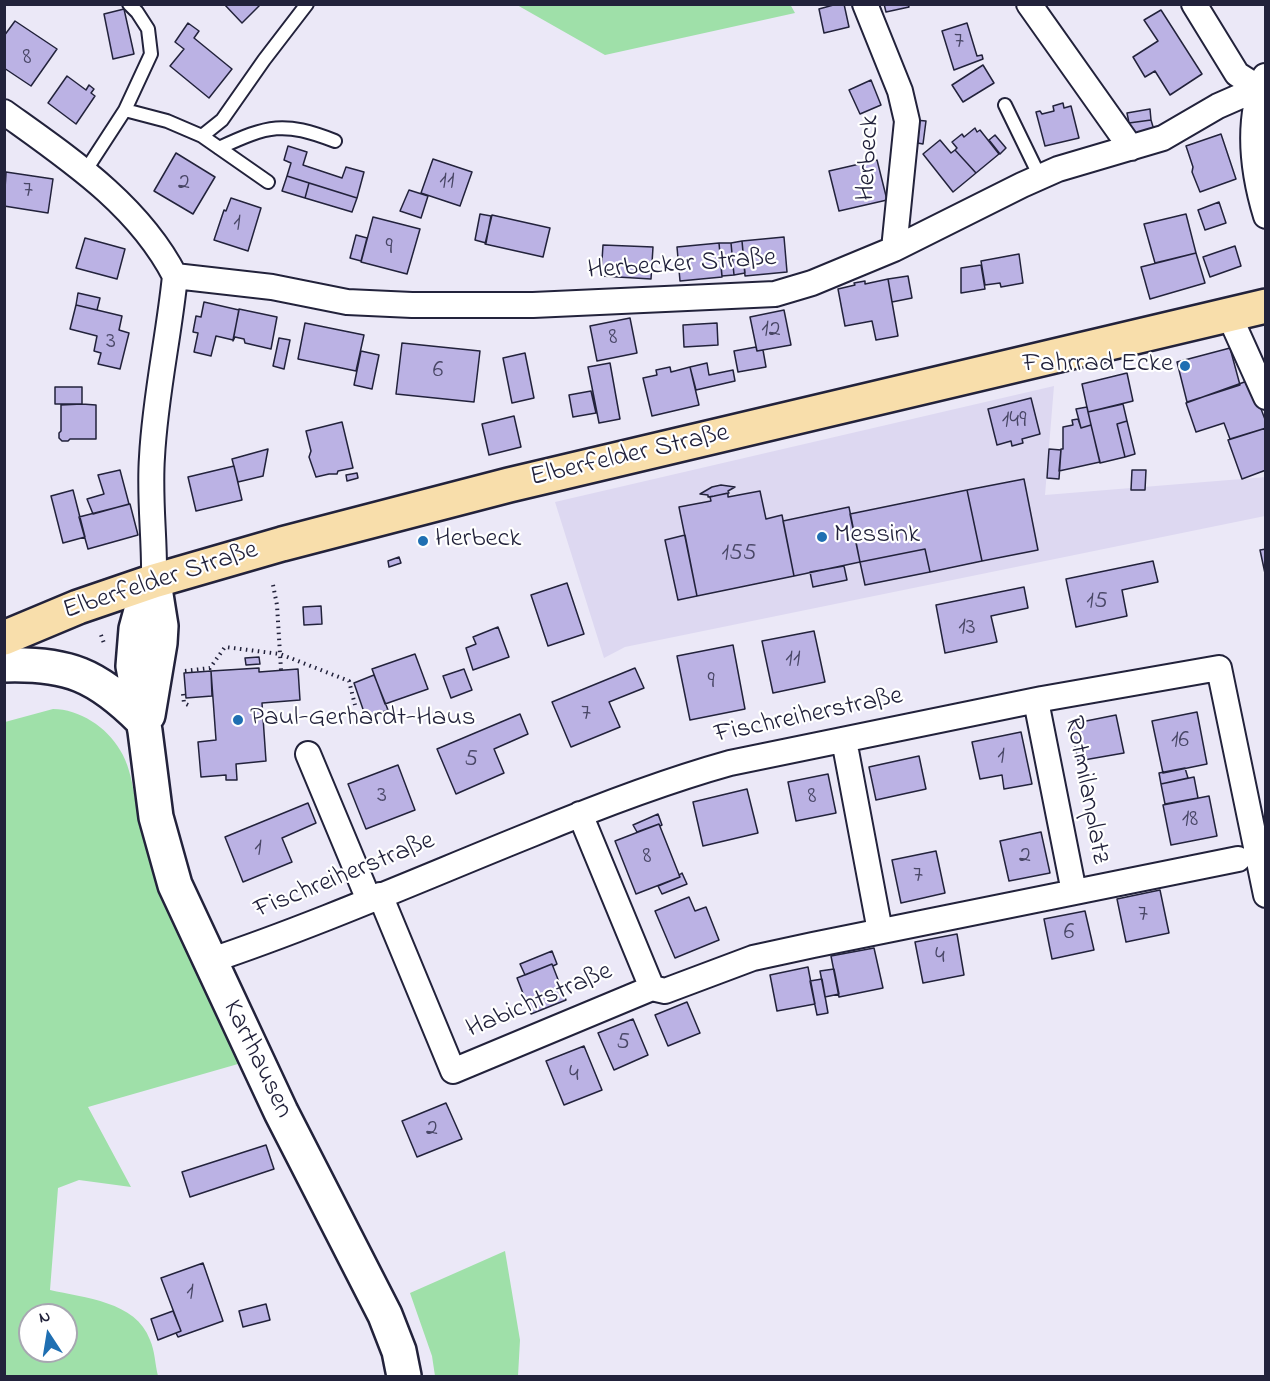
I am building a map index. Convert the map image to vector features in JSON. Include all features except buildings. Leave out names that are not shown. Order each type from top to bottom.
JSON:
[{"type":"main road","name":"Elberfelder Straße","points":[[4,639],[78,607],[207,564],[427,505],[1266,306]]},
{"type":"main road","name":"Karthausen","points":[[154,581],[161,626],[160,643],[143,725],[156,817],[164,850],[175,885],[209,961],[281,1112],[385,1315],[399,1351],[404,1377]]},
{"type":"main road","points":[[4,665],[56,667],[89,677],[115,694],[143,725]]},
{"type":"street","name":"Herbeck","points":[[865,4],[900,91],[907,122],[894,249]]},
{"type":"street","points":[[1029,4],[1131,148]]},
{"type":"street","points":[[1194,4],[1237,74],[1262,81],[1253,129],[1252,154],[1266,216]]},
{"type":"street","name":"Herbecker Straße","points":[[175,276],[272,287],[347,302],[412,305],[533,305],[775,294],[812,283],[894,249],[1058,169],[1163,138],[1262,81]]},
{"type":"street","points":[[4,112],[86,170],[153,240],[165,256],[175,276],[152,455],[150,508],[154,534],[154,581]]},
{"type":"street","points":[[1229,315],[1266,397]]},
{"type":"street","name":"Fischreiherstraße","points":[[209,961],[268,941],[643,789],[692,773],[730,763],[1036,701],[1218,668],[1266,895]]},
{"type":"street","name":"Rotmilanplatz","points":[[1036,701],[1074,892]]},
{"type":"street","points":[[844,740],[880,931]]},
{"type":"street","points":[[308,753],[374,897]]},
{"type":"street","name":"Habichtstraße","points":[[374,897],[453,1071],[652,988],[580,814]]},
{"type":"street","points":[[652,988],[665,991],[753,958],[1238,859]]},
{"type":"lane","points":[[86,170],[125,110],[151,54],[148,29],[129,4]]},
{"type":"lane","points":[[202,136],[222,120],[307,4]]},
{"type":"lane","points":[[1005,105],[1040,177]]},
{"type":"lane","points":[[125,110],[167,121],[202,136],[268,182]]},
{"type":"lane","points":[[219,148],[252,133],[279,127],[297,129],[335,141]]},
{"type":"path","points":[[273,585],[277,606],[281,670]]},
{"type":"path","points":[[182,671],[210,668],[225,647],[280,654],[350,681],[355,705]]},
{"type":"path","points":[[183,692],[184,703],[192,707]]},
{"type":"shaded area","points":[[1054,386],[1045,495],[1266,477],[1265,516],[625,647],[604,658],[555,502]]},
{"type":"green space","points":[[790,4],[795,13],[605,55],[517,5]]},
{"type":"green space","points":[[53,709],[73,712],[91,721],[108,734],[120,750],[129,771],[141,831],[156,870],[245,1062],[88,1107],[131,1187],[79,1180],[58,1188],[50,1290],[108,1303],[133,1317],[143,1327],[150,1340],[158,1376],[5,1376],[5,722]]},
{"type":"green space","points":[[505,1251],[520,1340],[518,1376],[435,1376],[432,1356],[410,1293]]},
{"type":"place","name":"Fahrrad Ecke","points":[[1185,366]]},
{"type":"place","name":"Messink","points":[[822,537]]},
{"type":"place","name":"Herbeck","points":[[423,541]]},
{"type":"place","name":"Paul-Gerhardt-Haus","points":[[238,720]]}]
